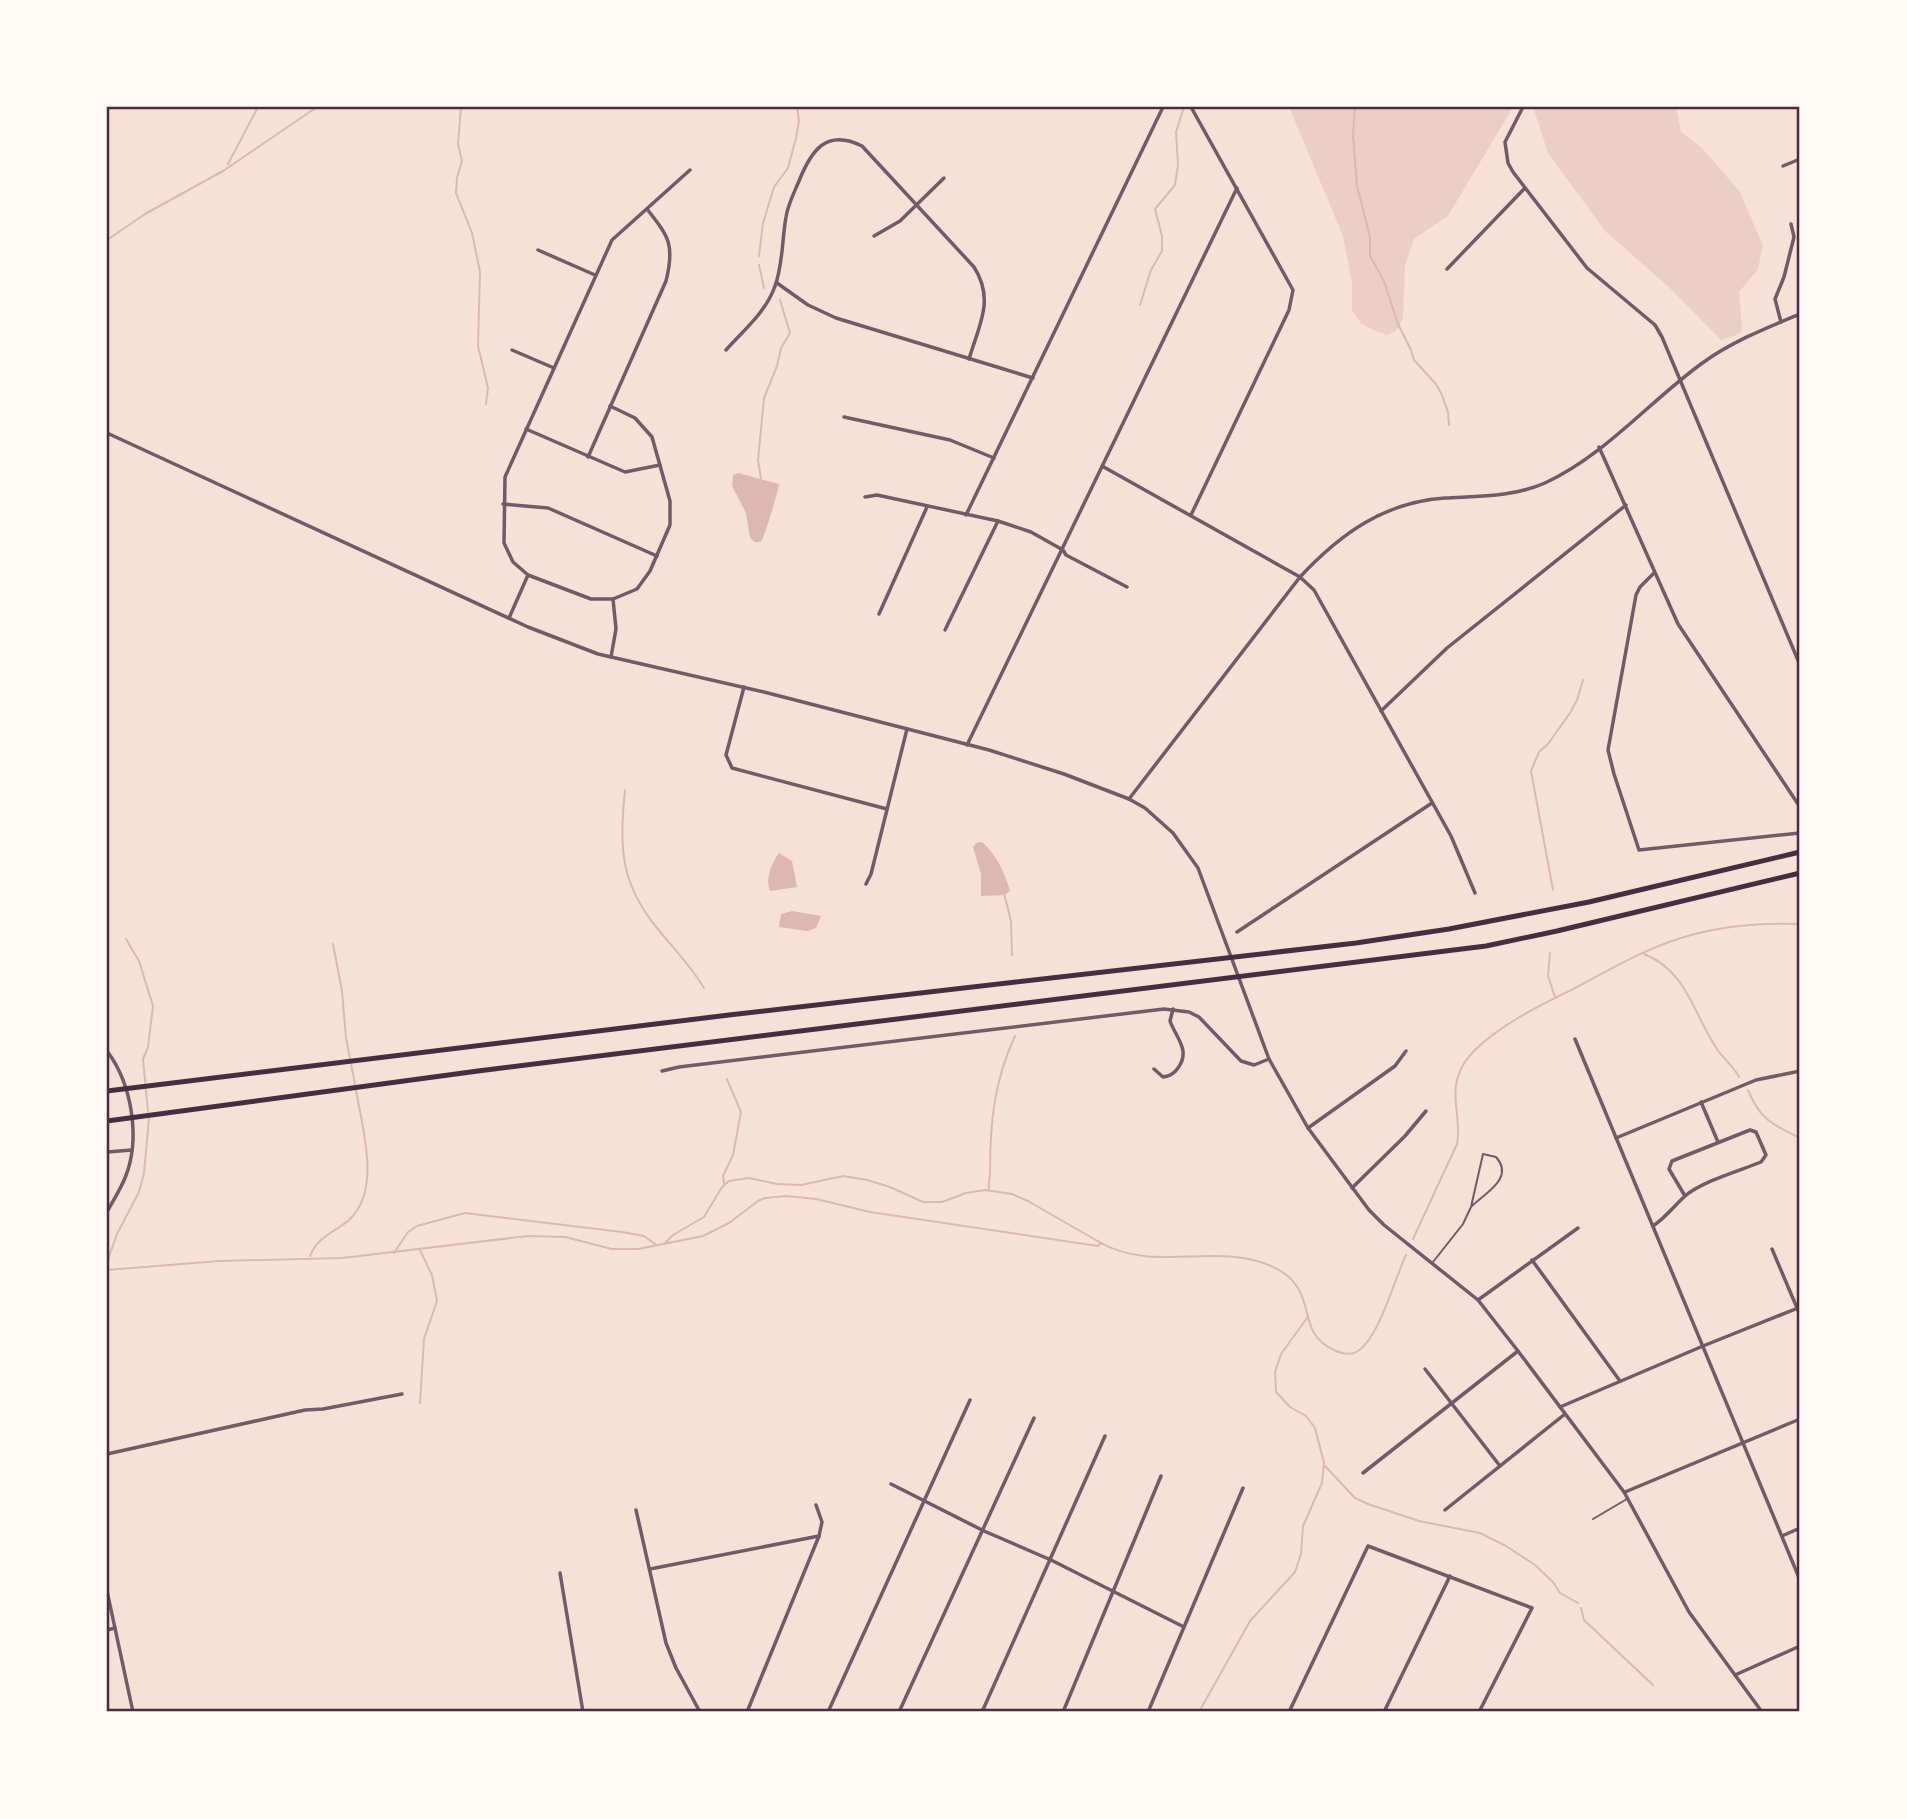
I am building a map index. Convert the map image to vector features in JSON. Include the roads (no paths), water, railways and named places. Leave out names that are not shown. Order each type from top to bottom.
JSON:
[{"type":"highway","points":[[107,1091],[1356,943],[1449,929],[1589,902],[1800,852]]},
{"type":"highway","points":[[110,1121],[740,1038],[1486,946],[1557,932],[1800,873]]},
{"type":"street","points":[[966,515],[1163,107]]},
{"type":"street","points":[[1191,107],[1293,290],[1293,298],[1191,515]]},
{"type":"street","points":[[1522,107],[1505,142],[1508,163],[1524,189],[1587,268],[1655,325],[1681,380],[1800,665]]},
{"type":"street","points":[[726,350],[764,309],[777,282],[786,215],[807,161],[816,148],[837,139],[848,139],[862,146],[974,267],[983,281],[984,308],[969,359]]},
{"type":"street","points":[[1784,165],[1800,159]]},
{"type":"street","points":[[610,406],[635,418],[652,437],[670,501],[670,525],[650,571],[637,589],[613,599],[591,599],[528,575],[513,562],[504,543],[505,477],[612,240],[690,170]]},
{"type":"street","points":[[874,236],[900,221],[944,178]]},
{"type":"street","points":[[967,745],[1237,188]]},
{"type":"street","points":[[1447,269],[1524,189]]},
{"type":"street","points":[[587,457],[666,281],[672,258],[665,232],[647,209]]},
{"type":"street","points":[[1781,322],[1775,299],[1784,277],[1794,237],[1791,224]]},
{"type":"street","points":[[538,250],[595,275]]},
{"type":"street","points":[[777,282],[808,305],[836,318],[1033,378]]},
{"type":"street","points":[[1129,799],[1300,577],[1330,548],[1389,510],[1426,500],[1508,494],[1530,489],[1565,471],[1599,447],[1726,347],[1800,314]]},
{"type":"street","points":[[512,350],[554,368]]},
{"type":"street","points":[[844,417],[950,440],[994,458]]},
{"type":"street","points":[[526,429],[625,472],[660,465]]},
{"type":"street","points":[[107,433],[509,618],[598,654],[744,687],[1040,766],[1129,799],[1156,817],[1174,833],[1205,883],[1269,1059],[1308,1128],[1352,1188],[1384,1225],[1478,1300],[1518,1351],[1625,1492],[1689,1612],[1762,1712]]},
{"type":"street","points":[[1599,447],[1678,624],[1800,807]]},
{"type":"street","points":[[1102,466],[1300,577],[1321,599],[1451,836],[1475,893]]},
{"type":"street","points":[[865,497],[877,495],[998,521],[1031,532],[1063,550],[1066,555],[1127,587]]},
{"type":"street","points":[[503,504],[548,509],[657,556]]},
{"type":"street","points":[[1381,710],[1447,648],[1626,505]]},
{"type":"street","points":[[879,614],[928,507]]},
{"type":"street","points":[[945,630],[998,521]]},
{"type":"street","points":[[1654,573],[1636,595],[1608,750],[1639,850],[1800,833]]},
{"type":"street","points":[[509,618],[528,575]]},
{"type":"street","points":[[611,657],[616,629],[613,599]]},
{"type":"street","points":[[744,687],[726,755],[728,764],[738,771],[887,809]]},
{"type":"street","points":[[866,884],[871,874],[907,729]]},
{"type":"street","points":[[1237,932],[1432,803]]},
{"type":"street","points":[[662,1071],[706,1063],[1173,1009],[1199,1017],[1241,1061],[1254,1065],[1269,1059]]},
{"type":"street","points":[[1154,1069],[1163,1076],[1170,1076],[1183,1060],[1183,1046],[1170,1021],[1173,1009]]},
{"type":"street","points":[[1575,1039],[1800,1580]]},
{"type":"street","points":[[107,1051],[121,1076],[127,1094],[132,1140],[126,1177],[107,1212]]},
{"type":"street","points":[[1308,1128],[1395,1066],[1406,1051]]},
{"type":"street","points":[[1616,1138],[1756,1080],[1800,1071]]},
{"type":"street","points":[[1701,1101],[1718,1142]]},
{"type":"street","points":[[1352,1188],[1426,1111]]},
{"type":"street","points":[[1653,1226],[1668,1216],[1685,1196],[1696,1189],[1761,1162],[1766,1155],[1756,1132],[1750,1130],[1672,1161],[1669,1169],[1685,1196]]},
{"type":"street","points":[[107,1152],[132,1150]]},
{"type":"street","points":[[1478,1300],[1578,1228]]},
{"type":"street","points":[[1772,1249],[1800,1315]]},
{"type":"street","points":[[1532,1260],[1620,1381]]},
{"type":"street","points":[[1560,1407],[1798,1308]]},
{"type":"street","points":[[1363,1473],[1518,1351]]},
{"type":"street","points":[[1425,1369],[1500,1466]]},
{"type":"street","points":[[107,1454],[304,1410],[402,1394]]},
{"type":"street","points":[[828,1712],[970,1400]]},
{"type":"street","points":[[1445,1510],[1565,1414]]},
{"type":"street","points":[[899,1712],[1034,1418]]},
{"type":"street","points":[[1625,1492],[1800,1419]]},
{"type":"street","points":[[982,1712],[1105,1436]]},
{"type":"street","points":[[1063,1712],[1161,1476]]},
{"type":"street","points":[[891,1484],[1184,1627]]},
{"type":"street","points":[[1147,1712],[1243,1488]]},
{"type":"street","points":[[747,1712],[819,1536],[822,1521],[816,1505]]},
{"type":"street","points":[[636,1510],[666,1643],[700,1712]]},
{"type":"street","points":[[1782,1536],[1800,1528]]},
{"type":"street","points":[[650,1569],[819,1536]]},
{"type":"street","points":[[1289,1712],[1368,1546],[1532,1608],[1479,1712]]},
{"type":"street","points":[[560,1573],[583,1712]]},
{"type":"street","points":[[1384,1712],[1451,1576]]},
{"type":"street","points":[[107,1591],[133,1712]]},
{"type":"street","points":[[107,1630],[115,1628]]},
{"type":"street","points":[[1734,1675],[1800,1646]]},
{"type":"lane","points":[[1433,1262],[1464,1224],[1483,1154],[1496,1157],[1503,1170],[1501,1180],[1471,1206]]},
{"type":"lane","points":[[1593,1520],[1628,1499]]},
{"type":"waterway","points":[[228,164],[258,107]]},
{"type":"waterway","points":[[107,240],[145,214],[223,171],[317,107]]},
{"type":"waterway","points":[[461,107],[458,144],[462,161],[456,193],[472,233],[480,272],[478,346],[488,388],[486,404]]},
{"type":"waterway","points":[[759,256],[763,223],[774,187],[788,168],[796,138],[799,121],[797,107]]},
{"type":"waterway","points":[[1140,305],[1151,270],[1162,251],[1162,236],[1155,209],[1175,185],[1178,165],[1176,132],[1184,107]]},
{"type":"waterway","points":[[1355,107],[1353,135],[1357,186],[1370,237],[1370,256],[1384,281],[1398,324],[1414,360],[1436,384],[1442,395],[1449,425]]},
{"type":"waterway","points":[[759,265],[764,288]]},
{"type":"waterway","points":[[761,479],[758,460],[764,398],[781,348],[790,333],[780,300]]},
{"type":"waterway","points":[[1553,890],[1531,771],[1539,752],[1570,713],[1583,680]]},
{"type":"waterway","points":[[625,790],[622,829],[629,879],[645,911],[704,988]]},
{"type":"waterway","points":[[1004,893],[1011,921],[1012,955]]},
{"type":"waterway","points":[[1413,1239],[1457,1144],[1456,1089],[1460,1071],[1486,1040],[1538,1007],[1621,963],[1665,944],[1721,928],[1800,924]]},
{"type":"waterway","points":[[126,939],[139,961],[153,1006],[148,1047],[143,1059],[148,1112]]},
{"type":"waterway","points":[[333,944],[355,1084]]},
{"type":"waterway","points":[[1550,953],[1548,976],[1555,997]]},
{"type":"waterway","points":[[1644,954],[1659,962],[1680,983],[1710,1038],[1739,1077]]},
{"type":"waterway","points":[[989,1189],[995,1103],[1002,1069],[1015,1036]]},
{"type":"waterway","points":[[724,1183],[723,1176],[733,1155],[741,1112],[727,1079]]},
{"type":"waterway","points":[[310,1256],[322,1239],[349,1220],[359,1207],[365,1192],[367,1158],[356,1090]]},
{"type":"waterway","points":[[1748,1090],[1758,1109],[1768,1120],[1800,1138]]},
{"type":"waterway","points":[[107,1262],[117,1234],[139,1192],[144,1173],[149,1118]]},
{"type":"waterway","points":[[666,1242],[704,1217],[722,1187],[729,1181],[749,1178],[777,1184],[801,1185],[843,1176],[890,1187],[923,1202],[942,1202],[966,1193],[985,1190],[1012,1194],[1101,1243]]},
{"type":"waterway","points":[[107,1270],[219,1261],[342,1258],[528,1236],[565,1237],[612,1249],[638,1249],[703,1236],[729,1223],[758,1201],[786,1196],[816,1199],[870,1212],[1098,1246],[1101,1243],[1122,1252],[1144,1256],[1236,1257],[1258,1261],[1279,1270],[1292,1280],[1302,1297],[1317,1338],[1334,1350],[1348,1354],[1363,1347],[1371,1337],[1406,1255]]},
{"type":"waterway","points":[[394,1253],[408,1232],[417,1226],[465,1213],[622,1232],[644,1236],[655,1244]]},
{"type":"waterway","points":[[420,1250],[432,1275],[437,1301],[424,1339],[420,1403]]},
{"type":"waterway","points":[[1199,1712],[1250,1621],[1295,1572],[1301,1554],[1303,1526],[1322,1483],[1324,1463],[1315,1428],[1306,1416],[1290,1407],[1276,1392],[1275,1372],[1281,1354],[1307,1318]]},
{"type":"waterway","points":[[1325,1466],[1355,1498],[1368,1504],[1419,1521],[1480,1533],[1506,1546],[1535,1565],[1553,1582],[1560,1593],[1578,1603]]},
{"type":"waterway","points":[[1581,1608],[1584,1620],[1653,1685]]}]
